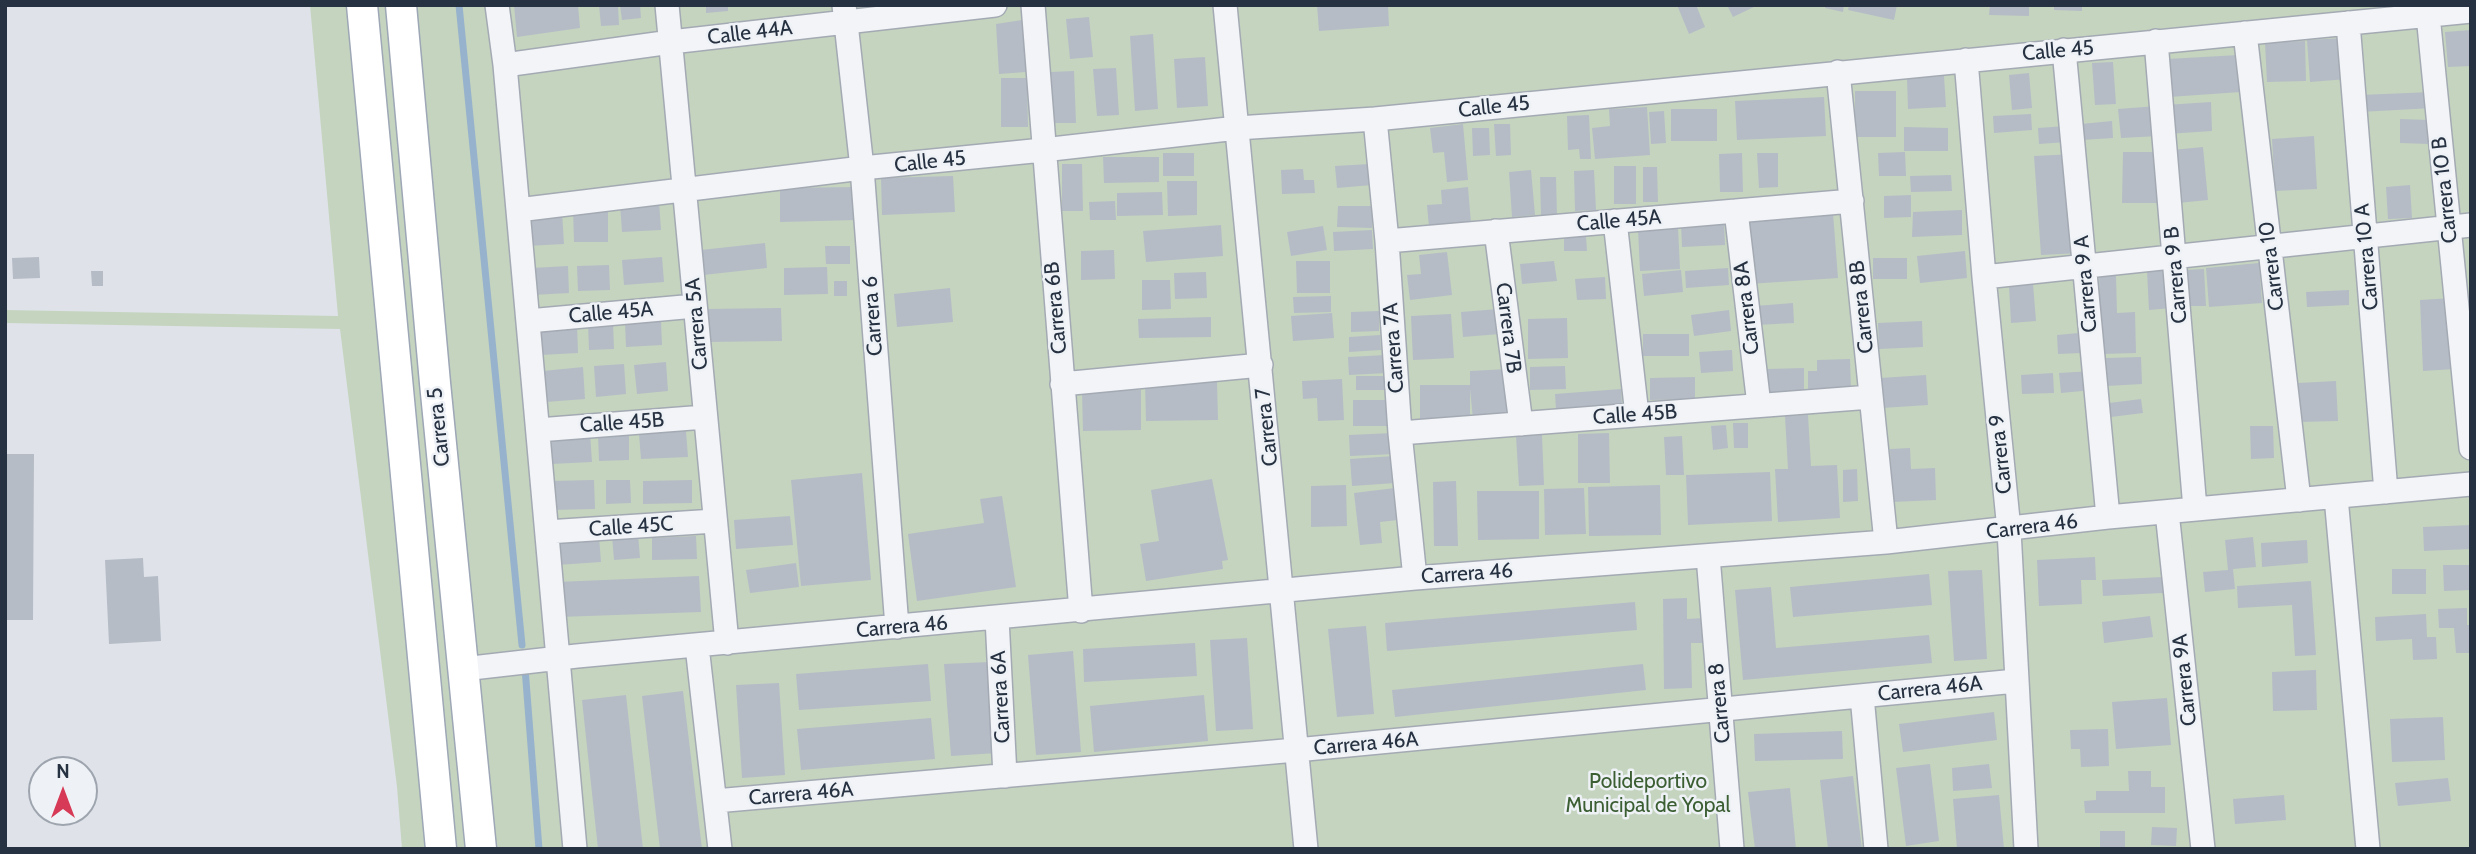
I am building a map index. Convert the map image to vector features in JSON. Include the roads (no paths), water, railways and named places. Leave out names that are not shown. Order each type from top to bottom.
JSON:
[{"type":"main road","name":"Carrera 5","points":[[362,5],[441,849]]},
{"type":"main road","name":"Carrera 5","points":[[401,5],[481,849]]},
{"type":"street","points":[[497,5],[505,65],[575,849]]},
{"type":"street","name":"Carrera 5A","points":[[667,5],[727,643]]},
{"type":"street","name":"Calle 44A","points":[[505,65],[845,14],[995,5]]},
{"type":"street","name":"Carrera 6B","points":[[1033,5],[1081,611]]},
{"type":"street","name":"Carrera 7","points":[[1225,5],[1306,849]]},
{"type":"street","name":"Calle 45","points":[[518,210],[862,168],[1237,128],[1376,119],[2471,11]]},
{"type":"street","name":"Carrera 6","points":[[845,14],[862,168],[897,627]]},
{"type":"street","name":"Carrera 10 B","points":[[2428,15],[2460,227],[2471,448]]},
{"type":"street","name":"Carrera 10 A","points":[[2348,23],[2386,492]]},
{"type":"street","name":"Carrera 10","points":[[2245,33],[2299,500]]},
{"type":"street","name":"Carrera 9 B","points":[[2156,41],[2195,509]]},
{"type":"street","name":"Carrera 9 A","points":[[2064,50],[2108,517]]},
{"type":"street","name":"Carrera 9","points":[[1966,60],[2009,530],[2026,849]]},
{"type":"street","name":"Carrera 8B","points":[[1838,72],[1886,542]]},
{"type":"street","name":"Carrera 7A","points":[[1376,119],[1399,433],[1415,578]]},
{"type":"street","name":"Calle 45A","points":[[1387,241],[1852,201]]},
{"type":"street","name":"Carrera 8A","points":[[1736,211],[1759,405]]},
{"type":"street","points":[[1615,221],[1637,415]]},
{"type":"street","points":[[1984,277],[2460,227]]},
{"type":"street","name":"Carrera 7B","points":[[1496,231],[1521,424]]},
{"type":"street","name":"Calle 45A","points":[[528,321],[695,306]]},
{"type":"street","points":[[1062,384],[1261,365]]},
{"type":"street","name":"Calle 45B","points":[[1399,433],[1871,397]]},
{"type":"street","name":"Calle 45B","points":[[538,429],[705,417]]},
{"type":"street","name":"Carrera 46","points":[[463,669],[1415,578],[1886,542],[2108,517],[2471,484]]},
{"type":"street","points":[[2336,497],[2368,849]]},
{"type":"street","name":"Carrera 9A","points":[[2167,512],[2203,849]]},
{"type":"street","name":"Calle 45C","points":[[547,532],[715,522]]},
{"type":"street","name":"Carrera 8","points":[[1708,556],[1732,849]]},
{"type":"street","name":"Carrera 6A","points":[[997,618],[1005,776]]},
{"type":"street","points":[[697,646],[720,849]]},
{"type":"street","name":"Carrera 46A","points":[[715,801],[1721,711],[2016,681]]},
{"type":"street","points":[[1862,696],[1876,849]]},
{"type":"waterway","points":[[459,5],[522,645]]},
{"type":"waterway","points":[[525,668],[539,849]]},
{"type":"park label","name":"Polideportivo Municipal de Yopal","points":[[1648,794]]}]
